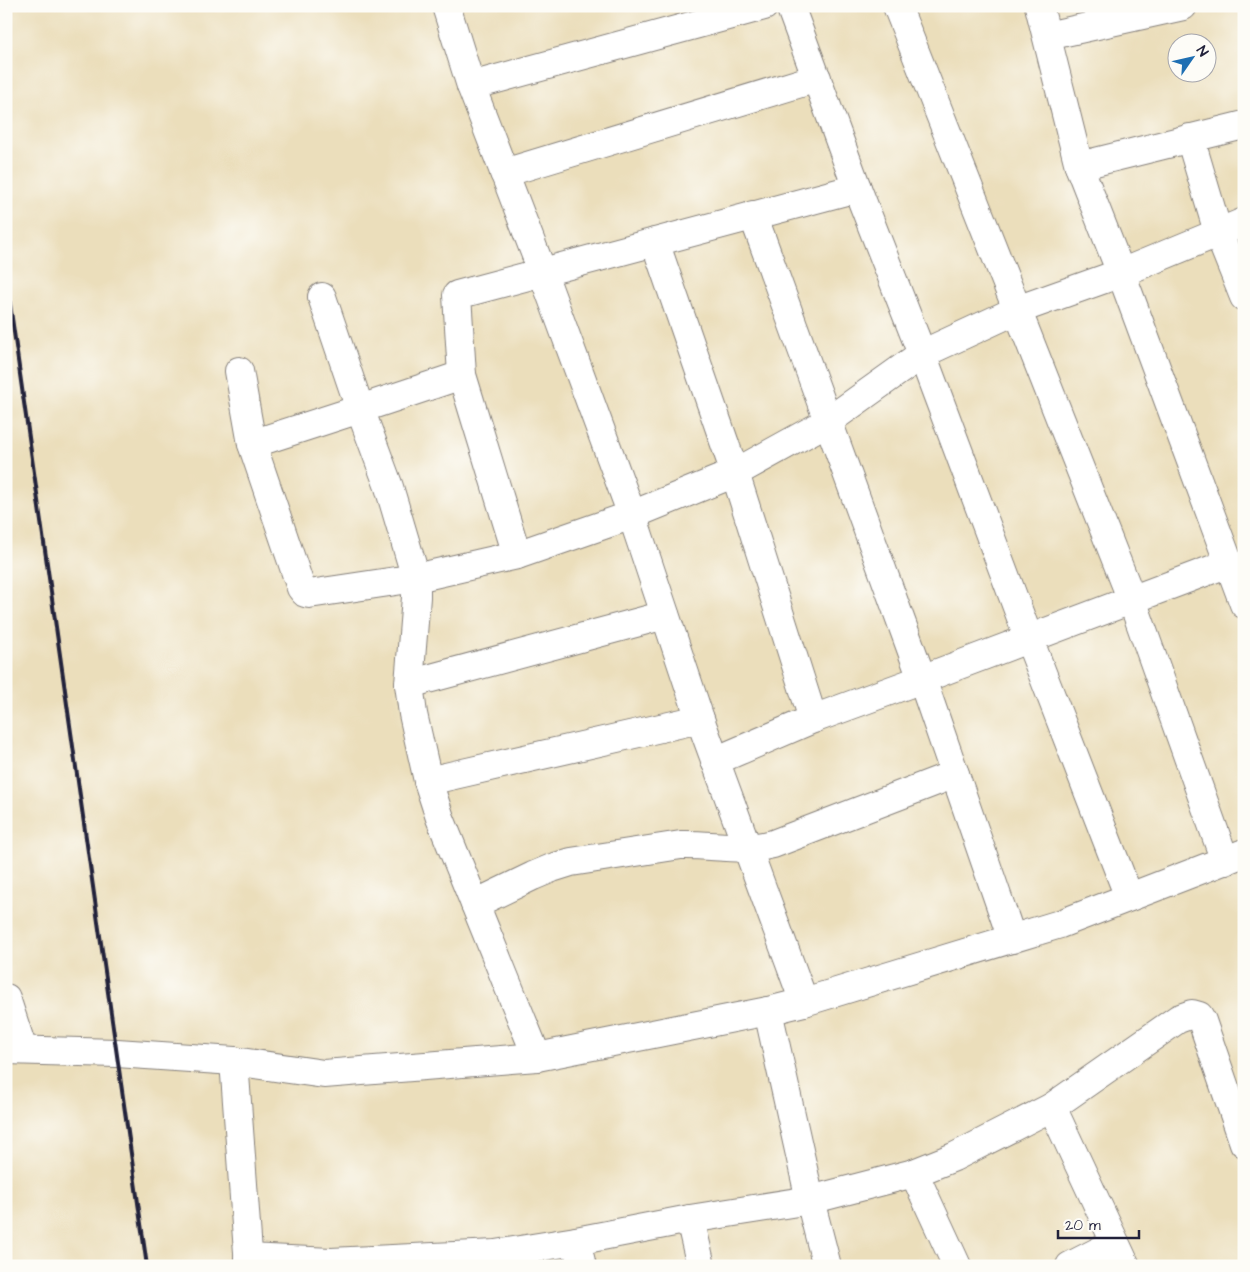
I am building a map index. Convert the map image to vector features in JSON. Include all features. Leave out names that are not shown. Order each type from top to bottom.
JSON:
[{"type":"street","points":[[446,6],[471,86],[632,515],[715,762],[804,1002]]},
{"type":"street","points":[[471,86],[764,6]]},
{"type":"street","points":[[790,6],[857,188],[1129,897]]},
{"type":"street","points":[[6,998],[15,1050],[117,1053],[234,1061],[324,1074],[537,1057],[768,1011],[804,1002],[1060,924],[1234,857],[897,6]]},
{"type":"street","points":[[1040,6],[1079,166],[1121,273],[1244,604]]},
{"type":"street","points":[[1047,36],[1183,6]]},
{"type":"street","points":[[504,173],[817,78]]},
{"type":"street","points":[[1079,166],[1244,125]]},
{"type":"street","points":[[1190,138],[1218,232],[1244,296]]},
{"type":"street","points":[[517,555],[462,376],[456,295],[857,188]]},
{"type":"street","points":[[753,215],[922,679],[1012,939]]},
{"type":"street","points":[[239,371],[252,444],[302,588],[305,593],[309,594],[416,578],[517,555],[632,515],[735,473],[827,422],[922,354],[1017,310],[1121,273],[1244,222]]},
{"type":"street","points":[[655,242],[735,473],[813,719]]},
{"type":"street","points":[[322,297],[389,487],[416,578],[409,684],[413,714],[428,781],[440,818],[537,1057]]},
{"type":"street","points":[[252,444],[462,376]]},
{"type":"street","points":[[715,762],[813,719],[1228,563]]},
{"type":"street","points":[[409,684],[665,615]]},
{"type":"street","points":[[428,781],[700,719]]},
{"type":"street","points":[[475,904],[533,876],[571,862],[682,845],[697,844],[748,848],[773,844],[955,774]]},
{"type":"street","points":[[768,1011],[810,1200],[827,1266]]},
{"type":"street","points":[[234,1061],[248,1262],[331,1264],[495,1254],[579,1253],[690,1219],[810,1200],[914,1174],[954,1157],[1052,1107],[1178,1019],[1192,1014],[1199,1016],[1202,1021],[1244,1143]]},
{"type":"street","points":[[1052,1107],[1120,1254],[1070,1266]]},
{"type":"street","points":[[914,1174],[957,1266]]},
{"type":"street","points":[[690,1219],[700,1266]]},
{"type":"railway","points":[[6,276],[147,1266]]}]
